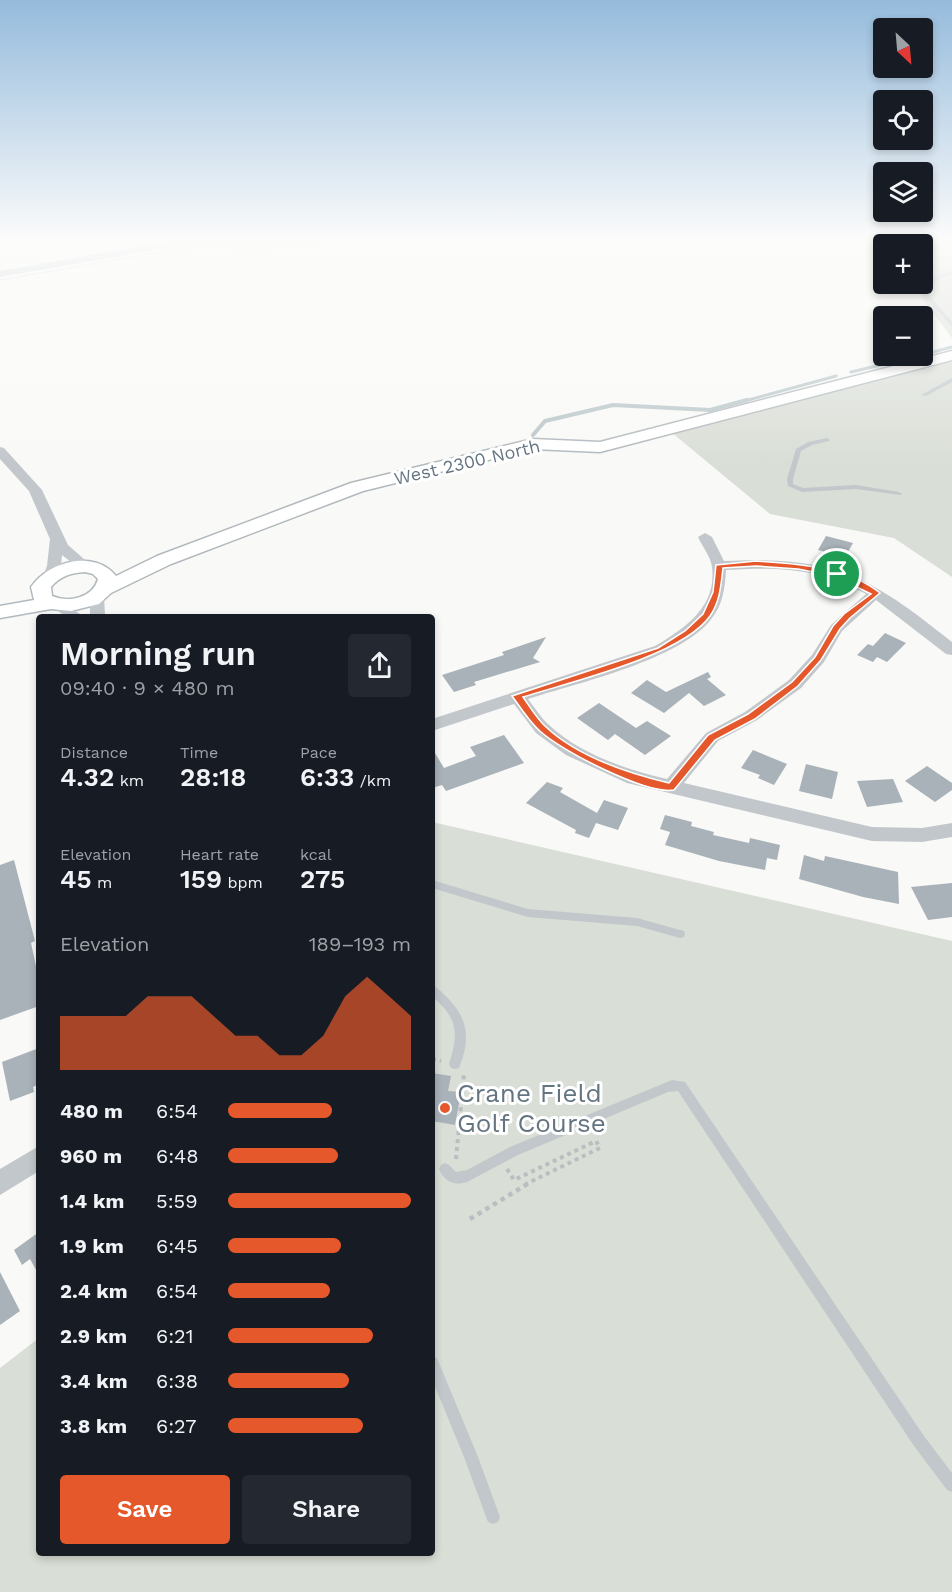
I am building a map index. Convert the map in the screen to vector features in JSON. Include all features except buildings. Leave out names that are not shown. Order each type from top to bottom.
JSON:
[{"type":"street","name":"West 2300 North","points":[[164,560],[274,516],[357,487],[533,444],[600,447],[952,355]]},
{"type":"street","points":[[0,451],[35,490],[56,541],[71,557],[108,578],[101,593],[98,614]]},
{"type":"street","points":[[435,724],[661,650],[688,633],[706,615],[717,592],[719,566],[705,537]]},
{"type":"street","points":[[49,593],[56,541]]},
{"type":"street","points":[[0,612],[49,593],[66,568],[93,568],[164,560]]},
{"type":"street","points":[[0,602],[49,593],[78,604],[164,560]]},
{"type":"street","points":[[719,566],[756,564],[798,567],[837,574],[876,593],[952,650]]},
{"type":"street","points":[[49,593],[73,614]]},
{"type":"street","points":[[671,788],[712,737],[752,716],[795,684],[818,658],[841,622],[876,593]]},
{"type":"street","points":[[517,696],[543,729],[572,751],[633,778],[872,834],[902,836],[939,834],[952,830]]},
{"type":"street","points":[[0,1183],[36,1159]]},
{"type":"lane","points":[[952,315],[949,318],[952,325]]},
{"type":"lane","points":[[924,395],[952,380]]},
{"type":"lane","points":[[826,440],[810,443],[798,450],[793,463],[790,485],[802,490],[856,487],[899,494]]},
{"type":"lane","points":[[435,885],[528,913],[637,922],[680,934]]},
{"type":"lane","points":[[435,992],[450,1005],[460,1022],[462,1045],[455,1064]]},
{"type":"lane","points":[[445,1169],[454,1178],[470,1177],[501,1156],[672,1084],[681,1086],[919,1441],[952,1485]]},
{"type":"lane","points":[[435,1369],[494,1517]]},
{"type":"path","points":[[435,1060],[455,1064],[461,1068],[465,1081],[456,1159],[445,1169]]},
{"type":"path","points":[[470,1219],[514,1190],[600,1148],[596,1141],[513,1180]]},
{"type":"path","points":[[501,1156],[513,1180],[514,1190]]},
{"type":"shaded area","points":[[934,314],[952,314],[952,338]]},
{"type":"shaded area","points":[[952,350],[952,577],[894,538],[770,514],[671,432],[918,366],[933,366],[933,362],[948,358],[939,353]]},
{"type":"shaded area","name":"Crane Field Golf Course","points":[[435,823],[952,941],[952,1592],[0,1592],[0,1368],[36,1340],[36,1556],[435,1556]]},
{"type":"waterway","points":[[933,352],[952,347]]},
{"type":"waterway","points":[[851,372],[876,366]]},
{"type":"waterway","points":[[741,402],[836,376]]},
{"type":"waterway","points":[[533,435],[545,421],[613,405],[710,410],[747,400]]},
{"type":"place","name":"Crane Field Golf Course","points":[[445,1108]]},
{"type":"route","points":[[756,564],[798,567],[837,574],[876,593],[836,628],[818,658],[795,684],[752,716],[712,737],[671,788],[633,778],[572,751],[543,729],[517,696],[661,650],[688,633],[706,615],[717,592],[719,566],[756,564]]}]
